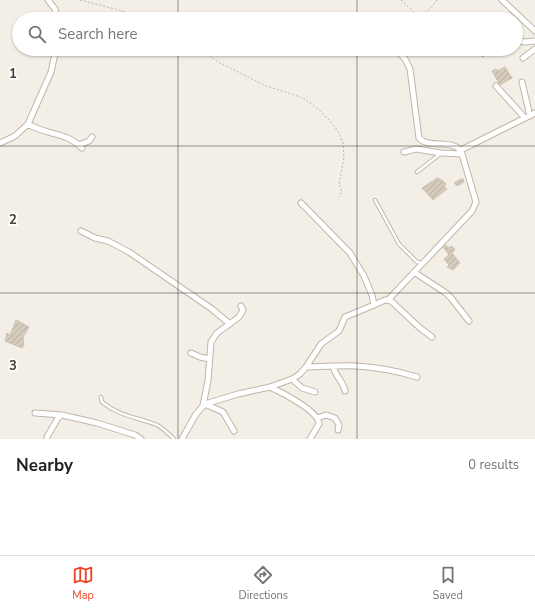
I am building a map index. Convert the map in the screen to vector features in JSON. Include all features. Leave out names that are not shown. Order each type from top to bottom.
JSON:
[{"type":"street","points":[[48,0],[56,12]]},
{"type":"street","points":[[502,0],[515,12]]},
{"type":"street","points":[[523,19],[535,30]]},
{"type":"street","points":[[523,42],[535,41]]},
{"type":"street","points":[[523,58],[535,49]]},
{"type":"street","points":[[0,143],[15,136],[28,124],[51,72],[54,56]]},
{"type":"street","points":[[182,439],[196,414],[204,405],[238,394],[270,387],[292,379],[303,371],[321,344],[339,331],[345,317],[388,300],[472,211],[476,200],[460,148],[424,142],[419,138],[410,69],[402,56]]},
{"type":"street","points":[[522,82],[527,117]]},
{"type":"street","points":[[496,86],[527,117]]},
{"type":"street","points":[[404,152],[416,149],[441,153],[462,152],[535,113]]},
{"type":"street","points":[[28,124],[40,131],[67,137],[80,147],[89,142],[92,137]]},
{"type":"street","points":[[301,203],[350,253],[364,276],[374,305]]},
{"type":"street","points":[[81,230],[95,238],[108,241],[134,255],[212,308],[230,324]]},
{"type":"street","points":[[414,272],[451,298],[469,321]]},
{"type":"street","points":[[388,300],[396,304],[432,337]]},
{"type":"street","points":[[204,405],[212,339],[239,317],[243,310],[241,306]]},
{"type":"street","points":[[192,353],[197,357],[210,359]]},
{"type":"street","points":[[333,366],[336,374],[343,384],[345,391]]},
{"type":"street","points":[[306,367],[355,366],[381,368],[403,372],[417,377]]},
{"type":"street","points":[[292,379],[302,388],[315,392]]},
{"type":"street","points":[[270,387],[294,399],[317,418],[319,424],[310,439]]},
{"type":"street","points":[[204,405],[223,412],[234,431]]},
{"type":"street","points":[[35,413],[86,419],[131,434],[141,439]]},
{"type":"street","points":[[47,436],[58,418],[62,415]]},
{"type":"street","points":[[317,418],[323,415],[332,417],[338,422],[338,430]]},
{"type":"lane","points":[[417,172],[441,153]]},
{"type":"lane","points":[[375,200],[399,244],[416,262],[422,263]]},
{"type":"lane","points":[[101,397],[102,402],[115,410],[131,417],[157,425],[174,439]]},
{"type":"path","points":[[80,0],[122,12]]},
{"type":"path","points":[[401,0],[414,12]]},
{"type":"path","points":[[426,12],[437,0]]},
{"type":"path","points":[[210,56],[220,63],[264,85],[303,98],[317,108],[332,123],[339,133],[344,150],[344,164],[339,185],[342,192],[339,197]]},
{"type":"building","points":[[505,67],[512,78],[500,85],[492,71],[496,69],[498,71]]},
{"type":"building","points":[[437,178],[446,184],[444,186],[447,189],[433,200],[422,188]]},
{"type":"building","points":[[463,179],[464,182],[457,186],[454,183]]},
{"type":"building","points":[[446,245],[448,248],[452,246],[455,250],[452,253],[460,263],[453,270],[447,267],[449,265],[444,259],[449,255],[443,247]]},
{"type":"building","points":[[16,320],[29,327],[23,337],[24,345],[22,348],[5,341],[7,333],[10,335]]}]
